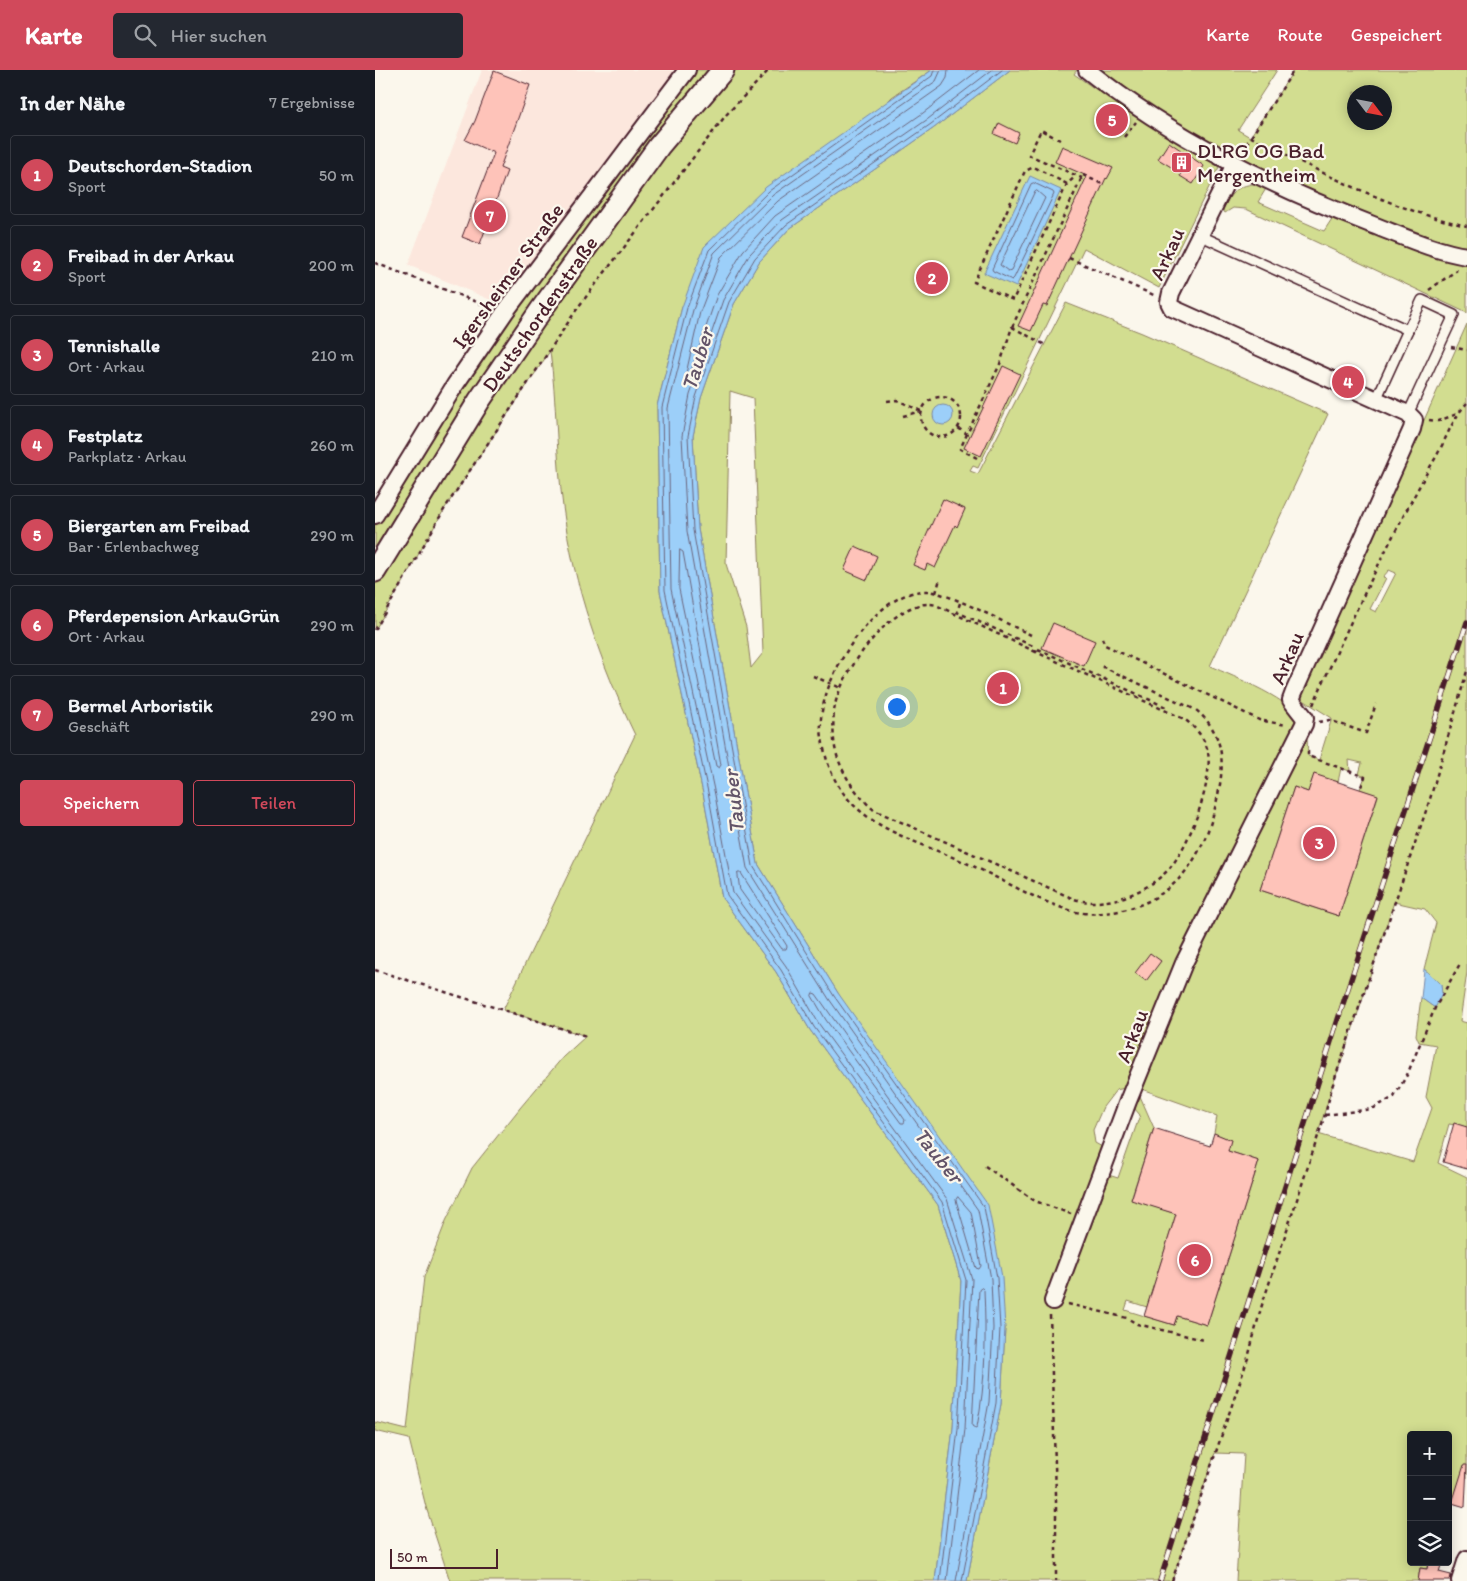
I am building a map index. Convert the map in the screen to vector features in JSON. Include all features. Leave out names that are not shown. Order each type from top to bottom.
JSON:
[{"type":"street","name":"Igersheimer Straße","points":[[375,516],[455,385],[505,312],[687,70]]},
{"type":"street","name":"Deutschordenstraße","points":[[375,571],[479,401],[541,310],[659,146],[723,70]]},
{"type":"street","points":[[1087,70],[1121,97],[1235,164],[1329,207],[1401,235],[1466,256]]},
{"type":"street","name":"Arkau","points":[[1053,1300],[1185,962],[1304,724],[1305,718],[1291,700],[1412,429],[1414,420],[1408,414],[1172,308],[1169,302],[1171,293],[1235,164]]},
{"type":"street","points":[[1460,1581],[1467,1559]]},
{"type":"lane","points":[[1199,235],[1408,330]]},
{"type":"lane","points":[[1376,400],[1422,300],[1454,314],[1408,414]]},
{"type":"path","points":[[375,630],[445,508],[579,306],[726,115],[769,70]]},
{"type":"path","points":[[1235,164],[1294,70]]},
{"type":"path","points":[[1124,137],[1139,117]]},
{"type":"path","points":[[1060,140],[1041,130],[1029,155],[1081,178]]},
{"type":"path","points":[[1251,137],[1364,193],[1399,207],[1467,226]]},
{"type":"path","points":[[1067,184],[1034,168],[1025,171],[975,282],[1013,300],[1067,184],[1076,176]]},
{"type":"path","points":[[977,458],[960,448],[1000,364],[1011,327],[1081,178],[1083,175],[1104,184]]},
{"type":"path","points":[[1422,300],[1425,293],[1459,268],[1466,256]]},
{"type":"path","points":[[1069,258],[1169,302]]},
{"type":"path","points":[[375,263],[505,312]]},
{"type":"path","points":[[1011,327],[1047,346]]},
{"type":"path","points":[[1441,342],[1455,349],[1467,350]]},
{"type":"path","points":[[936,397],[950,398],[959,408],[961,415],[958,428],[948,436],[935,437],[929,434],[921,424],[921,411],[924,405],[936,397]]},
{"type":"path","points":[[887,401],[897,400],[921,411]]},
{"type":"path","points":[[1360,789],[1365,777],[1308,756],[1304,724],[1365,588],[1403,514],[1445,442],[1457,414],[1467,403]]},
{"type":"path","points":[[903,416],[921,411]]},
{"type":"path","points":[[1408,414],[1438,421],[1457,414]]},
{"type":"path","points":[[958,428],[967,434]]},
{"type":"path","points":[[936,593],[940,579]]},
{"type":"path","points":[[1031,635],[936,593],[918,592],[906,595],[876,615],[855,638],[830,683],[821,725],[828,764],[837,785],[850,804],[867,818],[896,833],[1061,907],[1077,912],[1115,912],[1151,901],[1169,890],[1192,863],[1202,846],[1212,817],[1221,780],[1223,759],[1221,744],[1214,731],[1205,718],[1196,710],[1099,665]]},
{"type":"path","points":[[929,603],[1036,652],[1184,719],[1197,730],[1208,752],[1208,766],[1201,802],[1185,846],[1177,860],[1163,874],[1131,895],[1108,901],[1085,903],[874,810],[853,787],[836,750],[835,705],[841,688],[862,652],[885,625],[906,611],[929,603]]},
{"type":"path","points":[[960,603],[957,612],[1033,646]]},
{"type":"path","points":[[1103,638],[1105,645],[1259,720],[1281,725],[1329,720],[1366,733],[1376,704]]},
{"type":"path","points":[[1036,652],[1038,649],[1168,708]]},
{"type":"path","points":[[1172,1581],[1248,1358],[1261,1308],[1325,1115],[1332,1087],[1430,799],[1467,671]]},
{"type":"path","points":[[813,676],[841,688]]},
{"type":"path","points":[[1325,1115],[1372,1109],[1394,1097],[1407,1075],[1435,1008],[1461,962]]},
{"type":"path","points":[[375,970],[586,1036]]},
{"type":"path","points":[[985,1166],[1035,1201],[1084,1219]]},
{"type":"path","points":[[1056,1581],[1056,1494],[1049,1324],[1053,1300],[1127,1318],[1137,1324],[1204,1340]]},
{"type":"shaded area","points":[[482,70],[681,70],[505,306],[408,265]]},
{"type":"green space","points":[[687,70],[932,70],[892,97],[682,307],[657,406],[660,591],[704,798],[722,898],[776,972],[810,1030],[938,1205],[961,1281],[953,1428],[935,1581],[450,1581],[426,1507],[409,1439],[375,1431],[375,1422],[407,1430],[424,1277],[446,1221],[472,1168],[563,1057],[586,1036],[503,1010],[635,735],[600,652],[581,595],[574,566],[563,507],[550,351],[445,508],[375,630],[375,515],[455,385]]},
{"type":"green space","points":[[1010,70],[1077,70],[1074,74],[1091,86],[1219,167],[1159,288],[1084,248],[978,468],[973,466],[970,471],[978,474],[1066,303],[1142,333],[1328,414],[1210,666],[1263,690],[1289,707],[1304,725],[1307,736],[1308,756],[1319,760],[1332,718],[1300,698],[1467,324],[1467,972],[1460,1021],[1467,1023],[1467,1127],[1449,1124],[1438,1163],[1467,1177],[1467,1478],[1462,1476],[1452,1503],[1452,1431],[1407,1431],[1407,1566],[1427,1566],[1427,1569],[1420,1568],[1418,1581],[1236,1581],[1244,1454],[1215,1453],[1172,1581],[967,1581],[1001,1404],[1005,1328],[838,993],[758,864],[698,529],[693,436],[701,398],[734,304],[759,262],[789,229],[934,128]],"holes":[[[730,391],[753,398],[763,653],[751,668],[746,627],[726,564]],[[1389,570],[1396,573],[1376,612],[1370,609],[1386,578],[1383,577]],[[1349,760],[1362,763],[1359,774],[1365,777],[1360,789],[1378,796],[1339,916],[1260,890],[1294,787],[1308,792],[1314,775],[1338,782],[1341,768],[1350,771]],[[1394,902],[1425,909],[1436,923],[1424,969],[1441,984],[1435,1008],[1421,998],[1416,1035],[1419,1042],[1436,1045],[1426,1097],[1432,1108],[1413,1162],[1318,1134]],[[1134,1086],[1128,1101],[1140,1115],[1118,1178],[1102,1173],[1104,1148],[1095,1143],[1093,1130],[1103,1107],[1116,1090]],[[1136,1087],[1217,1116],[1214,1133],[1230,1140],[1228,1151],[1259,1161],[1207,1325],[1177,1316],[1174,1325],[1125,1310],[1128,1301],[1147,1307],[1176,1214],[1131,1199],[1154,1128]]]},
{"type":"green space","points":[[1087,70],[1277,70],[1238,130],[1250,137],[1294,70],[1467,70],[1467,313],[1246,209],[1233,208],[1225,213],[1223,210],[1235,191],[1252,184],[1268,182]],"holes":[[[1270,182],[1337,211],[1324,231],[1258,202]]]},
{"type":"water","name":"Tauber","points":[[932,70],[1010,70],[934,128],[789,229],[759,262],[734,304],[701,398],[693,436],[698,529],[758,864],[838,993],[988,1205],[1002,1277],[1005,1328],[1001,1404],[967,1581],[935,1581],[953,1428],[961,1281],[938,1205],[810,1030],[776,972],[722,898],[704,798],[660,591],[657,406],[682,307],[704,247],[766,187]]},
{"type":"water","points":[[1030,176],[1061,190],[1016,287],[984,273]]},
{"type":"water","points":[[943,405],[950,408],[953,415],[950,422],[943,425],[936,422],[933,415],[936,408]]},
{"type":"water","points":[[1424,969],[1441,984],[1442,994],[1435,1008],[1421,998]]},
{"type":"building","points":[[494,71],[530,85],[500,168],[507,171],[480,244],[462,237],[494,153],[465,140],[475,121]]},
{"type":"building","points":[[999,123],[1019,133],[1015,143],[994,134]]},
{"type":"building","name":"DLRG OG Bad Mergentheim","points":[[1169,142],[1204,166],[1193,184],[1180,176],[1181,173],[1158,159]]},
{"type":"building","points":[[1062,146],[1113,168],[1106,178],[1047,306],[1043,305],[1031,331],[1018,326],[1087,176],[1055,162]]},
{"type":"building","points":[[1003,366],[1020,374],[981,456],[964,448]]},
{"type":"building","points":[[943,499],[965,509],[957,527],[955,525],[935,568],[927,564],[925,570],[913,565]]},
{"type":"building","points":[[855,546],[877,556],[867,580],[844,570]]},
{"type":"building","points":[[1053,623],[1095,641],[1084,666],[1042,648]]},
{"type":"building","points":[[1314,774],[1378,795],[1339,916],[1260,890],[1294,787],[1308,792]]},
{"type":"building","points":[[1150,953],[1161,961],[1146,981],[1135,973]]},
{"type":"building","points":[[1454,1123],[1467,1127],[1467,1169],[1443,1162]]},
{"type":"building","points":[[1154,1128],[1210,1146],[1214,1133],[1231,1140],[1228,1151],[1259,1161],[1207,1325],[1177,1316],[1174,1325],[1144,1316],[1176,1214],[1131,1200]]},
{"type":"building","points":[[1464,1465],[1467,1465],[1465,1507],[1452,1503]]},
{"type":"building","points":[[1427,1566],[1441,1566],[1439,1572],[1451,1575],[1450,1581],[1418,1581],[1420,1568],[1427,1569]]},
{"type":"railway","points":[[1160,1581],[1341,1010],[1467,622]]},
{"type":"place","name":"Biergarten am Freibad","points":[[1112,120]]},
{"type":"place","name":"DLRG OG Bad Mergentheim","points":[[1181,163]]},
{"type":"place","name":"Bermel Arboristik","points":[[490,216]]},
{"type":"place","name":"Freibad in der Arkau","points":[[932,278]]},
{"type":"place","name":"Festplatz","points":[[1348,382]]},
{"type":"place","name":"Deutschorden-Stadion","points":[[1003,688]]},
{"type":"place","name":"Tennishalle","points":[[1319,843]]},
{"type":"place","name":"Pferdepension ArkauGrün","points":[[1195,1260]]}]
